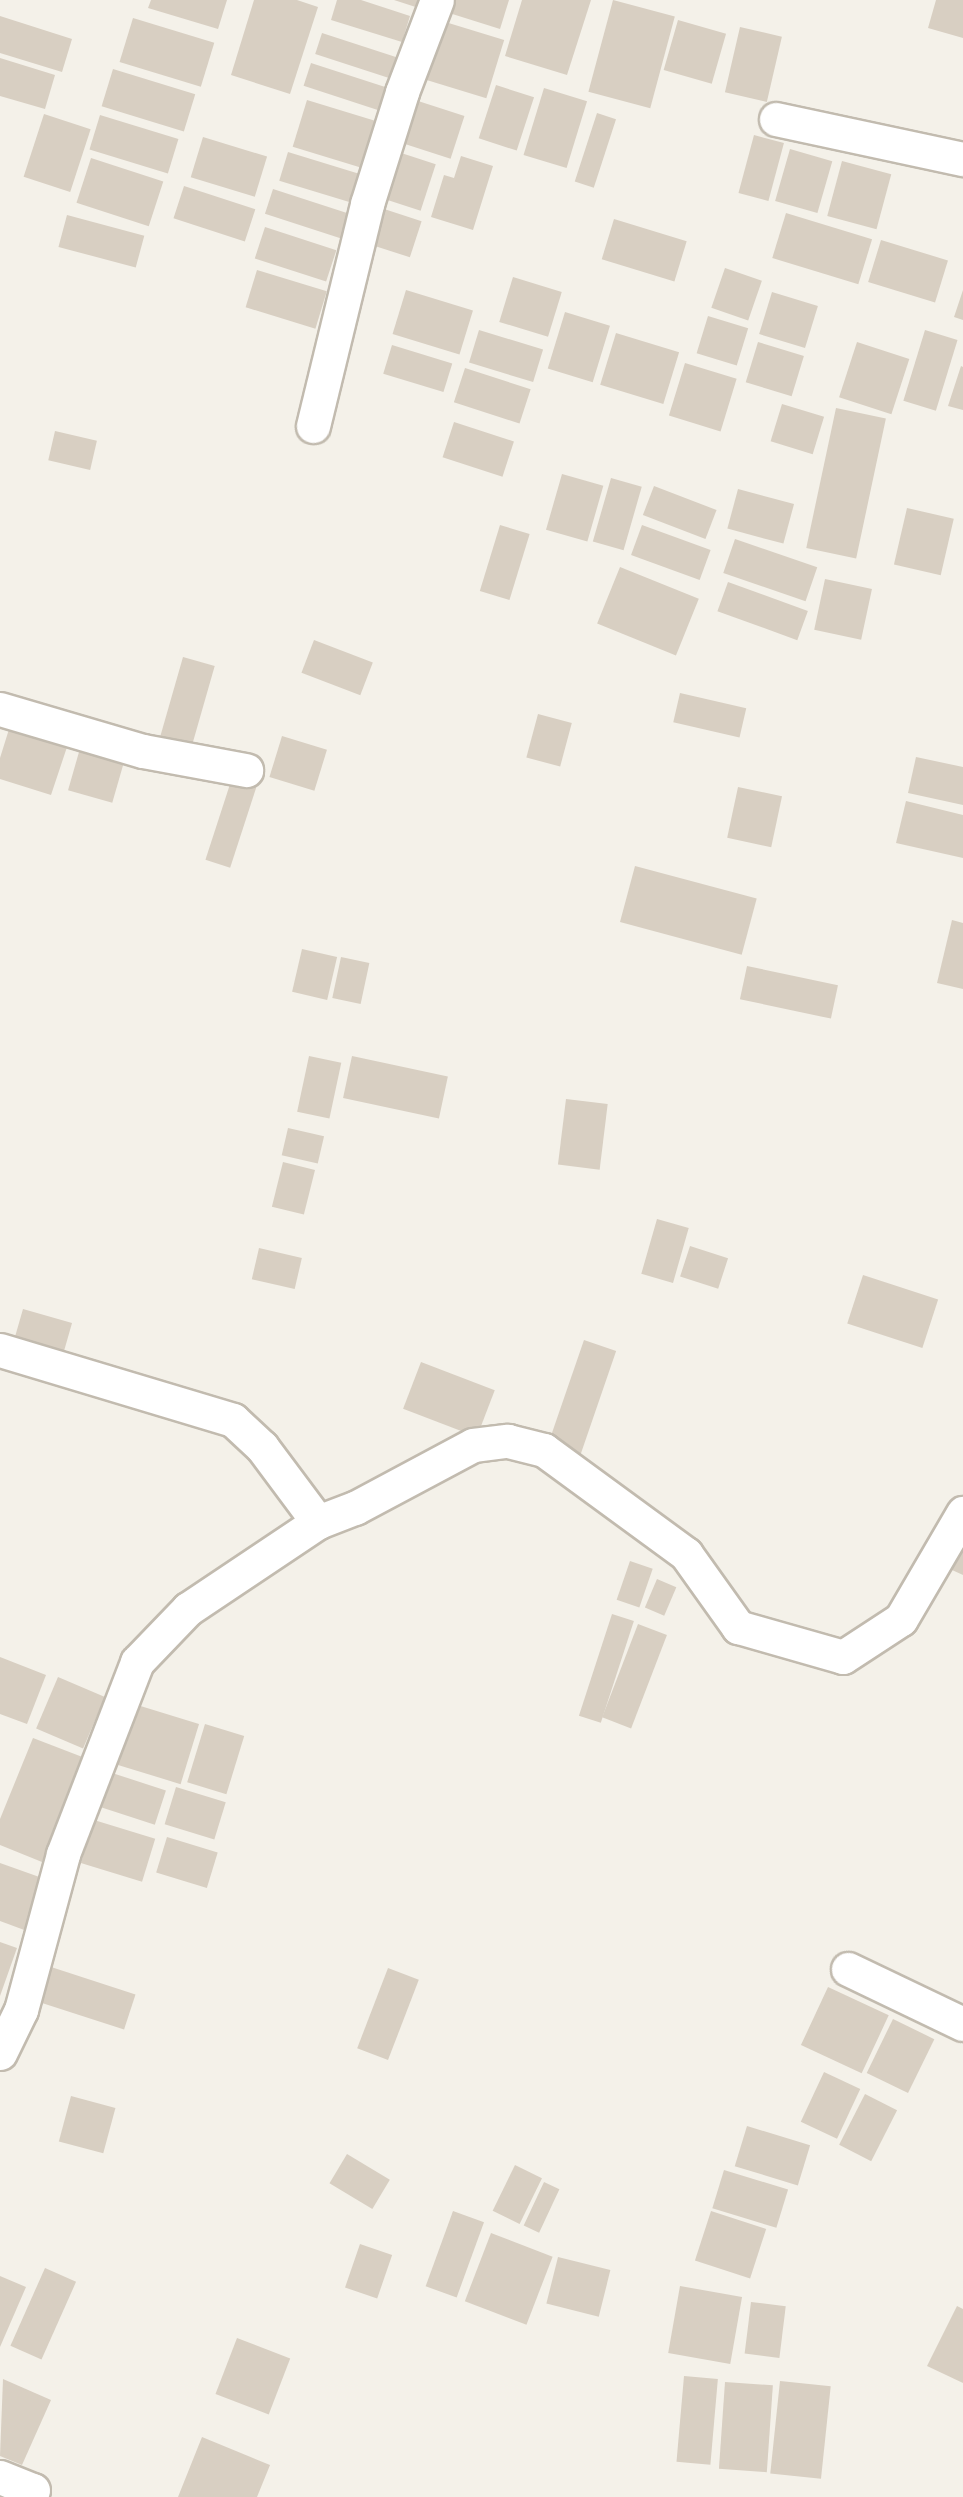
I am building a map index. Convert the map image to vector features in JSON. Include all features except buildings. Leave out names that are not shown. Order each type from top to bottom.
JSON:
[{"type":"street","points":[[313,426],[367,204],[402,92],[437,0]]},
{"type":"street","points":[[776,119],[963,159]]},
{"type":"street","points":[[0,709],[143,751],[246,770]]},
{"type":"street","points":[[0,1350],[233,1420],[262,1447],[318,1522]]},
{"type":"street","points":[[0,2052],[21,2010],[63,1854],[137,1662],[188,1609],[318,1522],[355,1508],[473,1445],[508,1441],[544,1450],[686,1554],[738,1627],[843,1657],[901,1619],[963,1513]]},
{"type":"street","points":[[848,1969],[963,2024]]},
{"type":"street","points":[[0,2477],[39,2495]]}]
